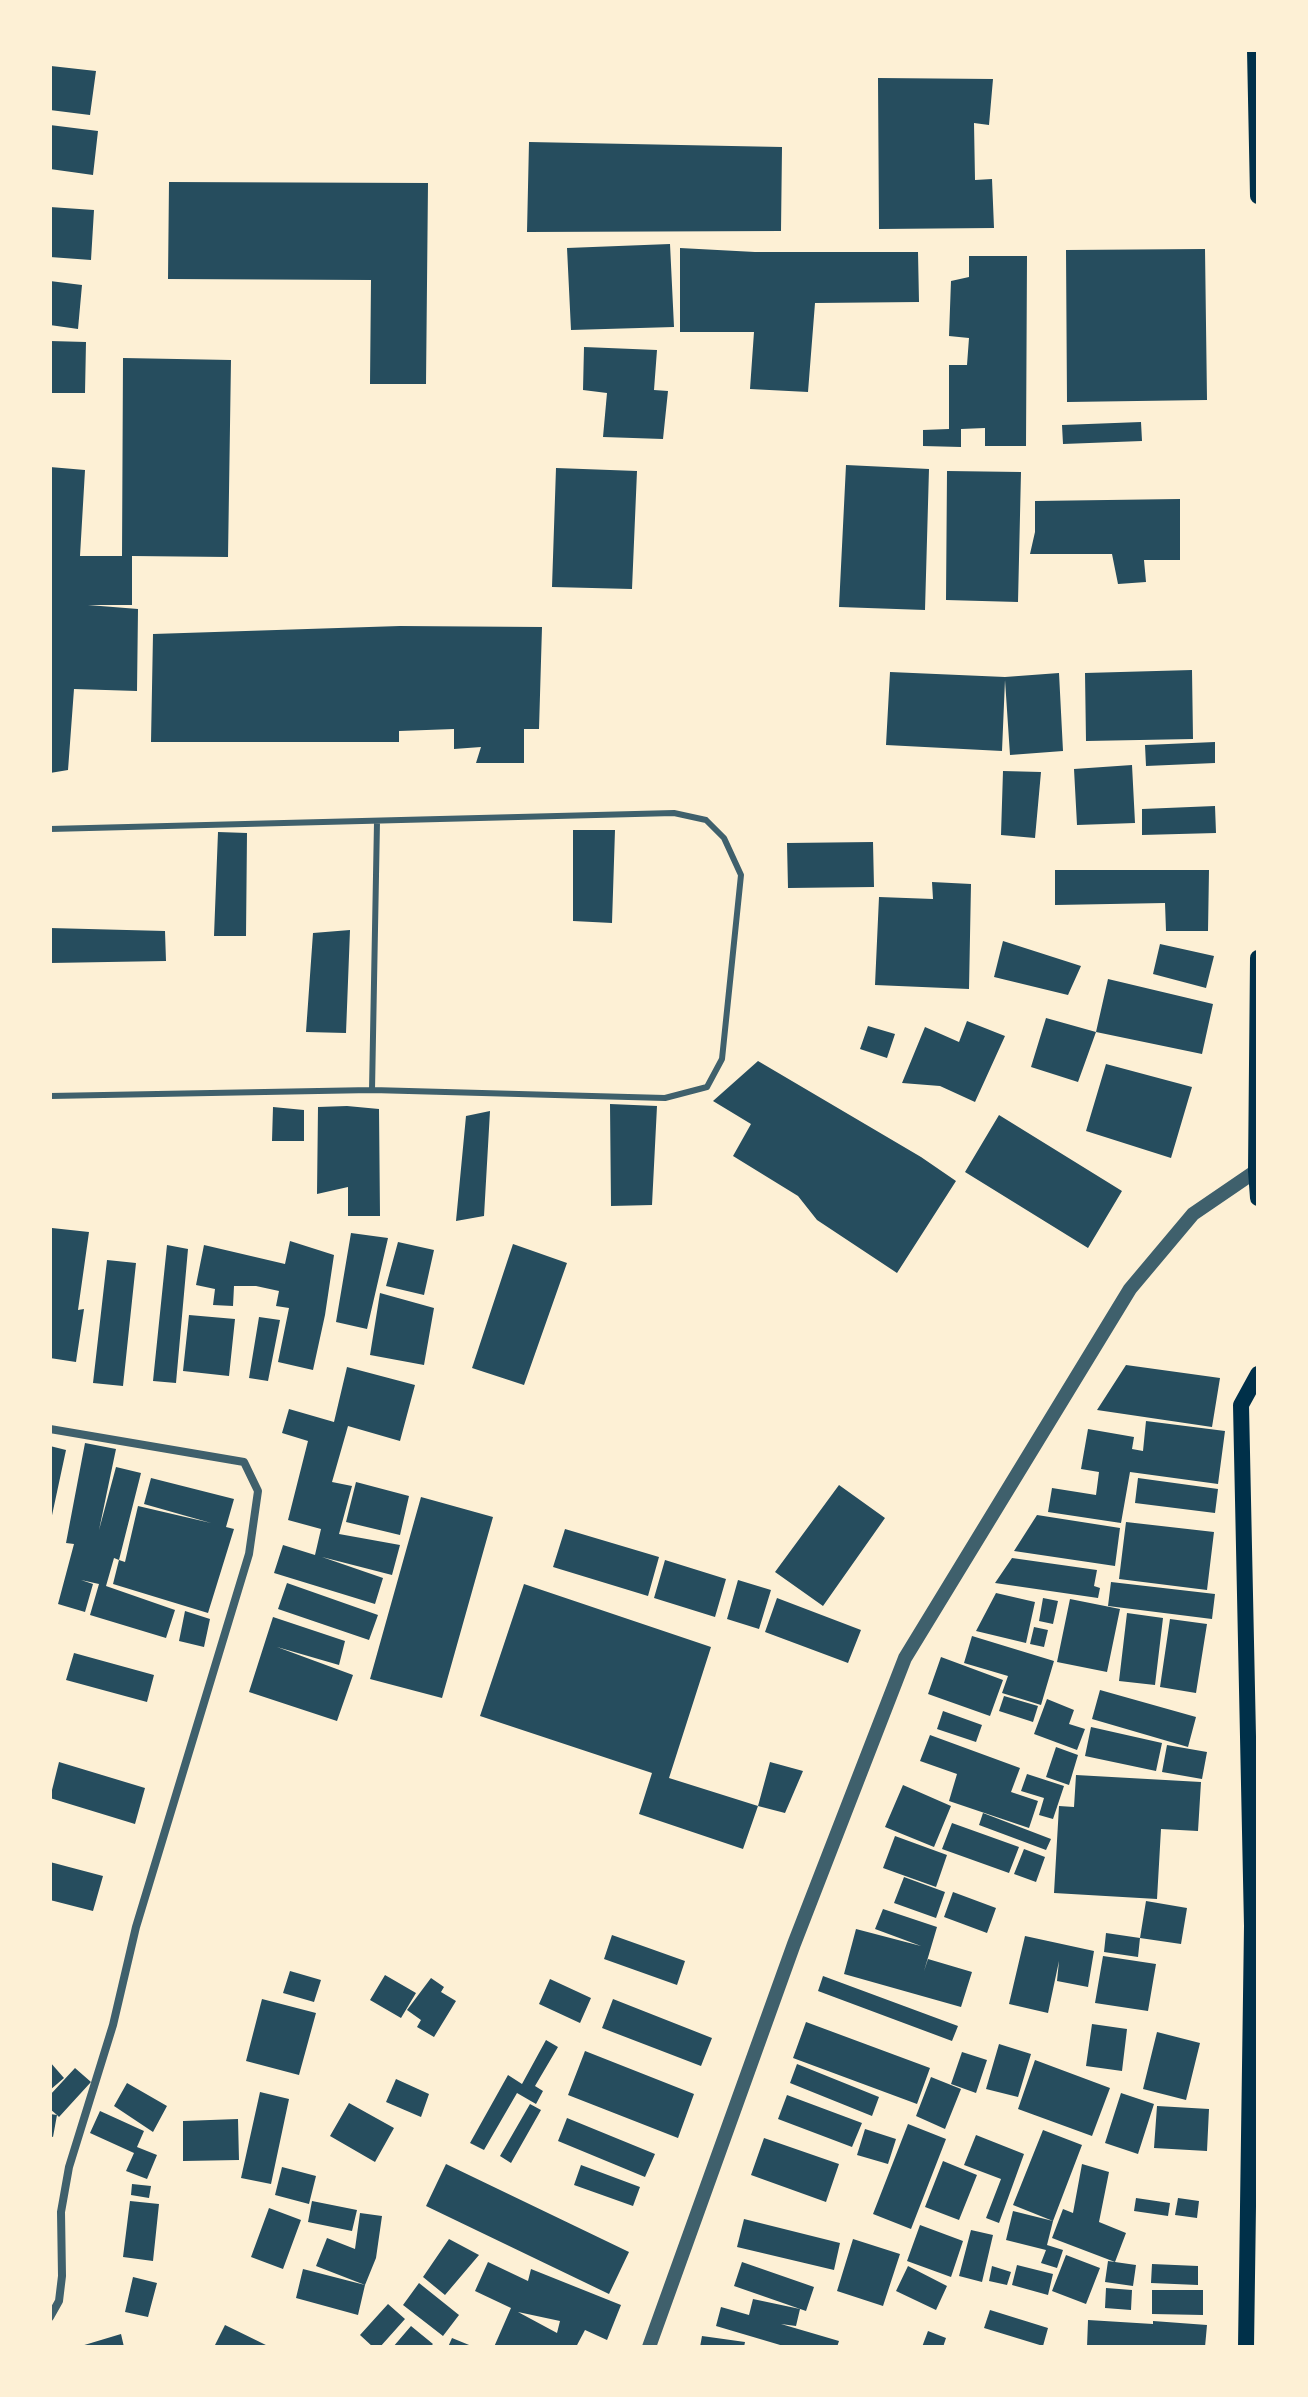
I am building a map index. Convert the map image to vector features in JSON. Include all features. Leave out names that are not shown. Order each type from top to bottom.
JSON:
[{"type":"main road","points":[[1255,50],[1258,196]]},
{"type":"main road","points":[[1258,958],[1258,1198]]},
{"type":"main road","points":[[1246,2347],[1253,1713],[1241,1405],[1258,1374]]},
{"type":"street","points":[[649,2347],[794,1944],[905,1658],[1130,1289],[1193,1214],[1256,1171]]},
{"type":"street","points":[[50,1429],[244,1462],[258,1491],[249,1554],[136,1927],[113,2025],[69,2167],[61,2212],[62,2276],[59,2301],[50,2317]]},
{"type":"lane","points":[[50,829],[674,813],[706,820],[724,838],[741,875],[722,1059],[707,1087],[665,1098],[372,1090],[50,1096]]},
{"type":"lane","points":[[372,1090],[377,822]]},
{"type":"building","points":[[51,66],[96,71],[90,115],[50,110]]},
{"type":"building","points":[[878,78],[993,79],[989,125],[974,123],[975,180],[992,179],[994,228],[879,229]]},
{"type":"building","points":[[50,125],[98,131],[93,175],[50,169]]},
{"type":"building","points":[[529,142],[782,147],[781,231],[527,232]]},
{"type":"building","points":[[169,182],[428,183],[426,384],[370,384],[371,280],[168,279]]},
{"type":"building","points":[[50,207],[94,210],[91,260],[50,257]]},
{"type":"building","points":[[670,244],[674,327],[571,330],[567,248]]},
{"type":"building","points":[[680,248],[755,252],[918,252],[919,302],[815,303],[808,392],[750,389],[754,332],[680,332]]},
{"type":"building","points":[[1205,249],[1207,400],[1067,402],[1066,250]]},
{"type":"building","points":[[969,256],[1027,256],[1026,446],[985,446],[985,428],[961,429],[961,447],[923,446],[923,430],[949,429],[949,365],[967,365],[969,338],[949,336],[951,281],[969,277]]},
{"type":"building","points":[[50,281],[82,285],[78,329],[50,325]]},
{"type":"building","points":[[50,341],[86,342],[85,393],[50,393]]},
{"type":"building","points":[[584,347],[657,350],[654,390],[668,391],[663,439],[603,437],[607,393],[583,390]]},
{"type":"building","points":[[123,358],[231,360],[228,557],[132,556],[132,605],[88,605],[138,609],[137,691],[74,689],[68,770],[50,773],[50,467],[85,470],[80,556],[122,556]]},
{"type":"building","points":[[1141,422],[1142,441],[1063,444],[1062,425]]},
{"type":"building","points":[[846,465],[929,469],[925,610],[839,607]]},
{"type":"building","points":[[556,468],[637,471],[632,589],[552,587]]},
{"type":"building","points":[[947,471],[1021,472],[1018,602],[946,600]]},
{"type":"building","points":[[1180,499],[1180,560],[1144,560],[1146,582],[1118,584],[1112,554],[1030,554],[1035,532],[1035,501]]},
{"type":"building","points":[[400,626],[542,627],[539,729],[524,729],[524,763],[476,763],[481,747],[454,749],[454,729],[399,731],[399,742],[151,742],[153,634]]},
{"type":"building","points":[[1192,670],[1193,739],[1086,741],[1085,673]]},
{"type":"building","points":[[890,672],[1005,677],[1059,673],[1063,751],[1010,755],[1005,680],[1002,751],[886,745]]},
{"type":"building","points":[[1215,742],[1215,763],[1146,766],[1145,745]]},
{"type":"building","points":[[1132,765],[1135,823],[1077,825],[1074,769]]},
{"type":"building","points":[[1003,771],[1041,772],[1035,838],[1001,835]]},
{"type":"building","points":[[1215,806],[1216,833],[1142,835],[1142,809]]},
{"type":"building","points":[[573,830],[615,830],[612,923],[573,921]]},
{"type":"building","points":[[218,832],[247,833],[246,936],[214,936]]},
{"type":"building","points":[[873,842],[874,887],[788,888],[787,843]]},
{"type":"building","points":[[1055,870],[1209,870],[1208,931],[1166,931],[1165,903],[1055,905]]},
{"type":"building","points":[[932,882],[971,884],[969,989],[875,985],[879,897],[933,899]]},
{"type":"building","points":[[50,928],[165,931],[166,961],[50,963]]},
{"type":"building","points":[[350,930],[346,1033],[306,1032],[313,933]]},
{"type":"building","points":[[1003,941],[1081,966],[1068,995],[994,977]]},
{"type":"building","points":[[1160,944],[1214,956],[1206,988],[1153,974]]},
{"type":"building","points":[[1108,979],[1213,1004],[1202,1054],[1096,1032]]},
{"type":"building","points":[[1046,1018],[1096,1032],[1078,1082],[1031,1067]]},
{"type":"building","points":[[967,1021],[1005,1036],[975,1102],[940,1086],[902,1083],[925,1027],[959,1042]]},
{"type":"building","points":[[868,1026],[895,1034],[887,1058],[860,1049]]},
{"type":"building","points":[[758,1061],[956,1181],[897,1273],[817,1220],[798,1196],[733,1156],[751,1124],[713,1101]]},
{"type":"building","points":[[1106,1064],[1192,1087],[1171,1158],[1086,1131]]},
{"type":"building","points":[[610,1104],[657,1106],[652,1205],[611,1206]]},
{"type":"building","points":[[273,1107],[304,1110],[304,1141],[272,1141]]},
{"type":"building","points":[[318,1107],[379,1109],[380,1216],[348,1216],[348,1187],[317,1194]]},
{"type":"building","points":[[490,1111],[484,1216],[456,1221],[466,1116]]},
{"type":"building","points":[[999,1115],[1122,1191],[1088,1248],[965,1172]]},
{"type":"building","points":[[52,1228],[89,1232],[78,1310],[84,1309],[76,1362],[50,1358]]},
{"type":"building","points":[[351,1233],[388,1238],[367,1329],[336,1322]]},
{"type":"building","points":[[290,1241],[334,1255],[313,1370],[278,1362],[289,1308],[276,1306],[279,1291],[256,1286],[234,1286],[233,1306],[213,1305],[215,1289],[196,1285],[204,1245],[285,1264]]},
{"type":"building","points":[[398,1242],[434,1250],[424,1295],[386,1286]]},
{"type":"building","points":[[513,1244],[567,1263],[524,1385],[472,1368]]},
{"type":"building","points":[[167,1245],[188,1249],[176,1383],[153,1381]]},
{"type":"building","points":[[107,1260],[136,1263],[123,1386],[93,1383]]},
{"type":"building","points":[[380,1293],[434,1308],[424,1365],[370,1355]]},
{"type":"building","points":[[189,1315],[235,1319],[229,1376],[183,1371]]},
{"type":"building","points":[[259,1317],[280,1320],[268,1381],[249,1378]]},
{"type":"building","points":[[1126,1365],[1220,1378],[1212,1427],[1097,1410]]},
{"type":"building","points":[[347,1367],[415,1385],[400,1441],[348,1426],[332,1482],[352,1486],[339,1534],[400,1545],[392,1575],[322,1557],[383,1578],[375,1604],[274,1573],[283,1545],[315,1555],[321,1529],[288,1520],[308,1441],[282,1433],[289,1409],[334,1422]]},
{"type":"building","points":[[1146,1421],[1225,1431],[1218,1484],[1130,1472],[1121,1523],[1048,1512],[1052,1488],[1096,1495],[1099,1472],[1081,1469],[1088,1429],[1134,1437],[1132,1449],[1143,1451]]},
{"type":"building","points":[[85,1443],[116,1449],[99,1530],[116,1467],[141,1473],[119,1560],[114,1558],[106,1586],[175,1610],[166,1638],[90,1615],[99,1584],[81,1580],[93,1584],[85,1612],[58,1604],[74,1544],[66,1543]]},
{"type":"building","points":[[50,1446],[66,1450],[51,1520],[50,1520]]},
{"type":"building","points":[[151,1478],[234,1499],[226,1527],[234,1529],[208,1613],[113,1584],[119,1560],[125,1562],[138,1506],[211,1523],[144,1504]]},
{"type":"building","points":[[1138,1478],[1218,1489],[1215,1513],[1135,1503]]},
{"type":"building","points":[[356,1482],[409,1496],[400,1535],[346,1522]]},
{"type":"building","points":[[839,1485],[885,1518],[823,1606],[775,1572]]},
{"type":"building","points":[[421,1497],[493,1517],[442,1698],[370,1679]]},
{"type":"building","points":[[1037,1515],[1120,1528],[1115,1566],[1014,1551]]},
{"type":"building","points":[[1126,1522],[1214,1532],[1207,1590],[1119,1579]]},
{"type":"building","points":[[565,1529],[659,1557],[648,1596],[553,1567]]},
{"type":"building","points":[[1012,1558],[1097,1570],[1094,1586],[1100,1588],[1098,1598],[995,1583]]},
{"type":"building","points":[[665,1560],[726,1579],[715,1617],[654,1598]]},
{"type":"building","points":[[738,1580],[771,1590],[759,1629],[727,1619]]},
{"type":"building","points":[[1111,1582],[1215,1594],[1212,1619],[1108,1606]]},
{"type":"building","points":[[287,1583],[378,1615],[369,1640],[278,1609]]},
{"type":"building","points":[[524,1584],[711,1647],[669,1778],[758,1806],[743,1849],[639,1814],[652,1773],[480,1716]]},
{"type":"building","points":[[996,1593],[1035,1602],[1026,1643],[976,1631]]},
{"type":"building","points":[[777,1598],[861,1630],[848,1663],[765,1632]]},
{"type":"building","points":[[1043,1598],[1058,1601],[1053,1624],[1039,1621]]},
{"type":"building","points":[[1070,1599],[1120,1609],[1107,1672],[1057,1662]]},
{"type":"building","points":[[185,1611],[210,1619],[204,1647],[179,1641]]},
{"type":"building","points":[[1127,1613],[1163,1618],[1155,1685],[1119,1681]]},
{"type":"building","points":[[273,1617],[345,1641],[339,1665],[277,1647],[353,1675],[337,1721],[249,1692]]},
{"type":"building","points":[[1170,1619],[1207,1624],[1196,1693],[1160,1687]]},
{"type":"building","points":[[1034,1627],[1048,1630],[1044,1647],[1030,1644]]},
{"type":"building","points":[[972,1636],[1054,1661],[1041,1705],[1002,1693],[1008,1676],[964,1663]]},
{"type":"building","points":[[74,1653],[154,1675],[147,1702],[66,1680]]},
{"type":"building","points":[[941,1657],[1003,1680],[990,1716],[928,1694]]},
{"type":"building","points":[[1100,1690],[1196,1717],[1188,1747],[1092,1719]]},
{"type":"building","points":[[1004,1696],[1038,1706],[1033,1722],[999,1711]]},
{"type":"building","points":[[1047,1699],[1074,1710],[1069,1724],[1085,1729],[1077,1750],[1034,1734]]},
{"type":"building","points":[[943,1711],[982,1725],[976,1742],[937,1729]]},
{"type":"building","points":[[1091,1727],[1162,1743],[1156,1771],[1085,1756]]},
{"type":"building","points":[[930,1735],[1020,1768],[1011,1792],[1038,1801],[1029,1828],[949,1801],[957,1774],[920,1761]]},
{"type":"building","points":[[1167,1745],[1207,1752],[1202,1779],[1162,1772]]},
{"type":"building","points":[[1056,1747],[1078,1755],[1069,1785],[1046,1777]]},
{"type":"building","points":[[59,1762],[145,1788],[135,1824],[50,1798]]},
{"type":"building","points":[[770,1762],[803,1771],[785,1813],[758,1806]]},
{"type":"building","points":[[1027,1774],[1064,1786],[1053,1819],[1039,1815],[1044,1798],[1021,1791]]},
{"type":"building","points":[[1076,1775],[1201,1782],[1198,1831],[1161,1829],[1157,1899],[1054,1893],[1059,1806],[1074,1807]]},
{"type":"building","points":[[903,1785],[951,1806],[934,1847],[885,1827]]},
{"type":"building","points":[[983,1813],[1051,1839],[1046,1850],[979,1825]]},
{"type":"building","points":[[952,1823],[1019,1847],[1009,1873],[942,1849]]},
{"type":"building","points":[[895,1836],[947,1855],[936,1887],[883,1868]]},
{"type":"building","points":[[1024,1849],[1045,1857],[1036,1882],[1014,1874]]},
{"type":"building","points":[[50,1862],[103,1876],[93,1911],[50,1900]]},
{"type":"building","points":[[904,1877],[945,1892],[936,1918],[894,1903]]},
{"type":"building","points":[[953,1892],[996,1908],[987,1933],[944,1917]]},
{"type":"building","points":[[1146,1901],[1187,1908],[1181,1944],[1140,1938]]},
{"type":"building","points":[[883,1909],[937,1927],[924,1971],[928,1959],[972,1972],[961,2007],[844,1974],[856,1929],[921,1946],[875,1929]]},
{"type":"building","points":[[1106,1933],[1140,1938],[1138,1957],[1104,1952]]},
{"type":"building","points":[[612,1935],[685,1961],[677,1985],[604,1959]]},
{"type":"building","points":[[1025,1936],[1094,1951],[1088,1987],[1057,1981],[1059,1961],[1048,2013],[1009,2004]]},
{"type":"building","points":[[1103,1956],[1156,1964],[1148,2011],[1095,2003]]},
{"type":"building","points":[[290,1971],[321,1980],[314,2002],[283,1993]]},
{"type":"building","points":[[385,1975],[416,1993],[401,2018],[370,2000]]},
{"type":"building","points":[[823,1976],[958,2026],[952,2041],[818,1991]]},
{"type":"building","points":[[431,1978],[444,1987],[441,1992],[456,2001],[434,2037],[417,2027],[421,2020],[407,2010]]},
{"type":"building","points":[[550,1979],[591,1998],[580,2023],[539,2004]]},
{"type":"building","points":[[262,1999],[316,2013],[299,2075],[246,2061]]},
{"type":"building","points":[[613,1999],[712,2038],[701,2066],[602,2028]]},
{"type":"building","points":[[806,2022],[930,2068],[917,2104],[793,2058]]},
{"type":"building","points":[[1092,2024],[1127,2029],[1122,2071],[1086,2066]]},
{"type":"building","points":[[1157,2032],[1200,2043],[1186,2100],[1143,2089]]},
{"type":"building","points":[[546,2040],[558,2047],[535,2086],[543,2091],[536,2104],[517,2093],[484,2150],[470,2143],[508,2075],[522,2084]]},
{"type":"building","points":[[999,2044],[1031,2054],[1018,2097],[986,2089]]},
{"type":"building","points":[[585,2051],[694,2094],[678,2138],[568,2095]]},
{"type":"building","points":[[962,2052],[987,2060],[976,2093],[951,2084]]},
{"type":"building","points":[[1035,2060],[1110,2088],[1092,2136],[1018,2109]]},
{"type":"building","points":[[50,2062],[64,2078],[50,2090]]},
{"type":"building","points":[[797,2064],[879,2097],[872,2116],[790,2083]]},
{"type":"building","points":[[75,2068],[91,2082],[59,2117],[50,2109],[50,2095]]},
{"type":"building","points":[[931,2077],[961,2089],[945,2129],[916,2116]]},
{"type":"building","points":[[396,2079],[429,2094],[421,2117],[386,2102]]},
{"type":"building","points":[[127,2083],[167,2106],[153,2132],[114,2106]]},
{"type":"building","points":[[260,2092],[289,2099],[271,2184],[241,2178]]},
{"type":"building","points":[[1121,2093],[1154,2104],[1138,2154],[1105,2143]]},
{"type":"building","points":[[787,2095],[862,2123],[852,2147],[778,2119]]},
{"type":"building","points":[[349,2103],[394,2128],[375,2162],[330,2136]]},
{"type":"building","points":[[530,2104],[541,2110],[511,2163],[500,2156]]},
{"type":"building","points":[[1157,2106],[1209,2109],[1207,2151],[1154,2148]]},
{"type":"building","points":[[100,2111],[144,2131],[137,2147],[157,2155],[147,2179],[126,2171],[134,2153],[90,2133]]},
{"type":"building","points":[[50,2114],[57,2115],[53,2137],[50,2136]]},
{"type":"building","points":[[567,2118],[655,2154],[645,2177],[558,2141]]},
{"type":"building","points":[[238,2119],[239,2160],[183,2161],[183,2121]]},
{"type":"building","points":[[908,2124],[946,2139],[911,2229],[873,2214]]},
{"type":"building","points":[[865,2129],[896,2139],[888,2164],[857,2155]]},
{"type":"building","points":[[1043,2130],[1082,2145],[1053,2221],[1013,2205]]},
{"type":"building","points":[[976,2135],[1024,2154],[999,2223],[986,2218],[1001,2179],[964,2165]]},
{"type":"building","points":[[764,2138],[839,2164],[826,2202],[751,2175]]},
{"type":"building","points":[[943,2161],[977,2175],[959,2220],[925,2207]]},
{"type":"building","points":[[446,2164],[629,2252],[609,2294],[426,2206]]},
{"type":"building","points":[[1082,2164],[1109,2172],[1099,2222],[1126,2233],[1115,2262],[1052,2238],[1063,2209],[1073,2213]]},
{"type":"building","points":[[581,2165],[640,2187],[633,2206],[574,2185]]},
{"type":"building","points":[[282,2167],[316,2176],[309,2204],[275,2195]]},
{"type":"building","points":[[132,2184],[151,2186],[149,2198],[131,2195]]},
{"type":"building","points":[[1136,2198],[1170,2203],[1168,2216],[1134,2211]]},
{"type":"building","points":[[1178,2198],[1199,2201],[1197,2218],[1175,2215]]},
{"type":"building","points":[[130,2201],[159,2204],[153,2261],[123,2257]]},
{"type":"building","points":[[312,2201],[357,2210],[352,2231],[308,2222]]},
{"type":"building","points":[[269,2208],[301,2220],[283,2269],[251,2257]]},
{"type":"building","points":[[1013,2211],[1053,2221],[1047,2245],[1063,2250],[1057,2268],[1041,2263],[1046,2250],[1006,2240]]},
{"type":"building","points":[[360,2213],[382,2216],[376,2258],[365,2285],[316,2266],[327,2238],[355,2249]]},
{"type":"building","points":[[744,2219],[840,2243],[834,2270],[737,2247]]},
{"type":"building","points":[[920,2225],[963,2241],[951,2277],[907,2261]]},
{"type":"building","points":[[971,2230],[993,2235],[982,2282],[959,2276]]},
{"type":"building","points":[[449,2239],[479,2255],[445,2295],[423,2277]]},
{"type":"building","points":[[853,2239],[900,2254],[883,2306],[837,2291]]},
{"type":"building","points":[[1066,2255],[1100,2268],[1086,2304],[1052,2291]]},
{"type":"building","points":[[1108,2261],[1136,2265],[1133,2286],[1105,2282]]},
{"type":"building","points":[[488,2262],[528,2281],[531,2269],[621,2305],[607,2340],[585,2330],[576,2347],[494,2347],[511,2308],[475,2291]],"holes":[[[518,2312],[560,2321],[557,2333]]]},
{"type":"building","points":[[742,2262],[814,2287],[806,2311],[734,2286]]},
{"type":"building","points":[[1152,2264],[1198,2266],[1198,2285],[1151,2283]]},
{"type":"building","points":[[1017,2265],[1053,2274],[1048,2295],[1012,2285]]},
{"type":"building","points":[[908,2266],[947,2286],[936,2310],[896,2291]]},
{"type":"building","points":[[992,2266],[1011,2272],[1007,2285],[989,2281]]},
{"type":"building","points":[[303,2269],[365,2285],[358,2315],[296,2298]]},
{"type":"building","points":[[133,2277],[157,2283],[148,2317],[125,2312]]},
{"type":"building","points":[[419,2283],[459,2315],[443,2336],[403,2305]]},
{"type":"building","points":[[1106,2288],[1132,2290],[1131,2310],[1105,2308]]},
{"type":"building","points":[[1152,2290],[1203,2290],[1203,2315],[1152,2314]]},
{"type":"building","points":[[753,2299],[800,2309],[796,2326],[781,2324],[839,2341],[837,2347],[787,2347],[716,2326],[721,2307],[749,2315]]},
{"type":"building","points":[[388,2304],[405,2319],[380,2347],[373,2347],[360,2335]]},
{"type":"building","points":[[990,2310],[1048,2328],[1043,2346],[984,2328]]},
{"type":"building","points":[[1088,2320],[1207,2325],[1205,2347],[1087,2347]]},
{"type":"building","points":[[225,2325],[270,2347],[214,2347]]},
{"type":"building","points":[[411,2326],[433,2344],[430,2347],[393,2347]]},
{"type":"building","points":[[928,2331],[946,2338],[943,2347],[922,2347]]},
{"type":"building","points":[[121,2334],[124,2347],[81,2347],[81,2346]]},
{"type":"building","points":[[702,2336],[745,2342],[744,2347],[700,2347]]},
{"type":"building","points":[[452,2338],[474,2347],[448,2347]]}]
